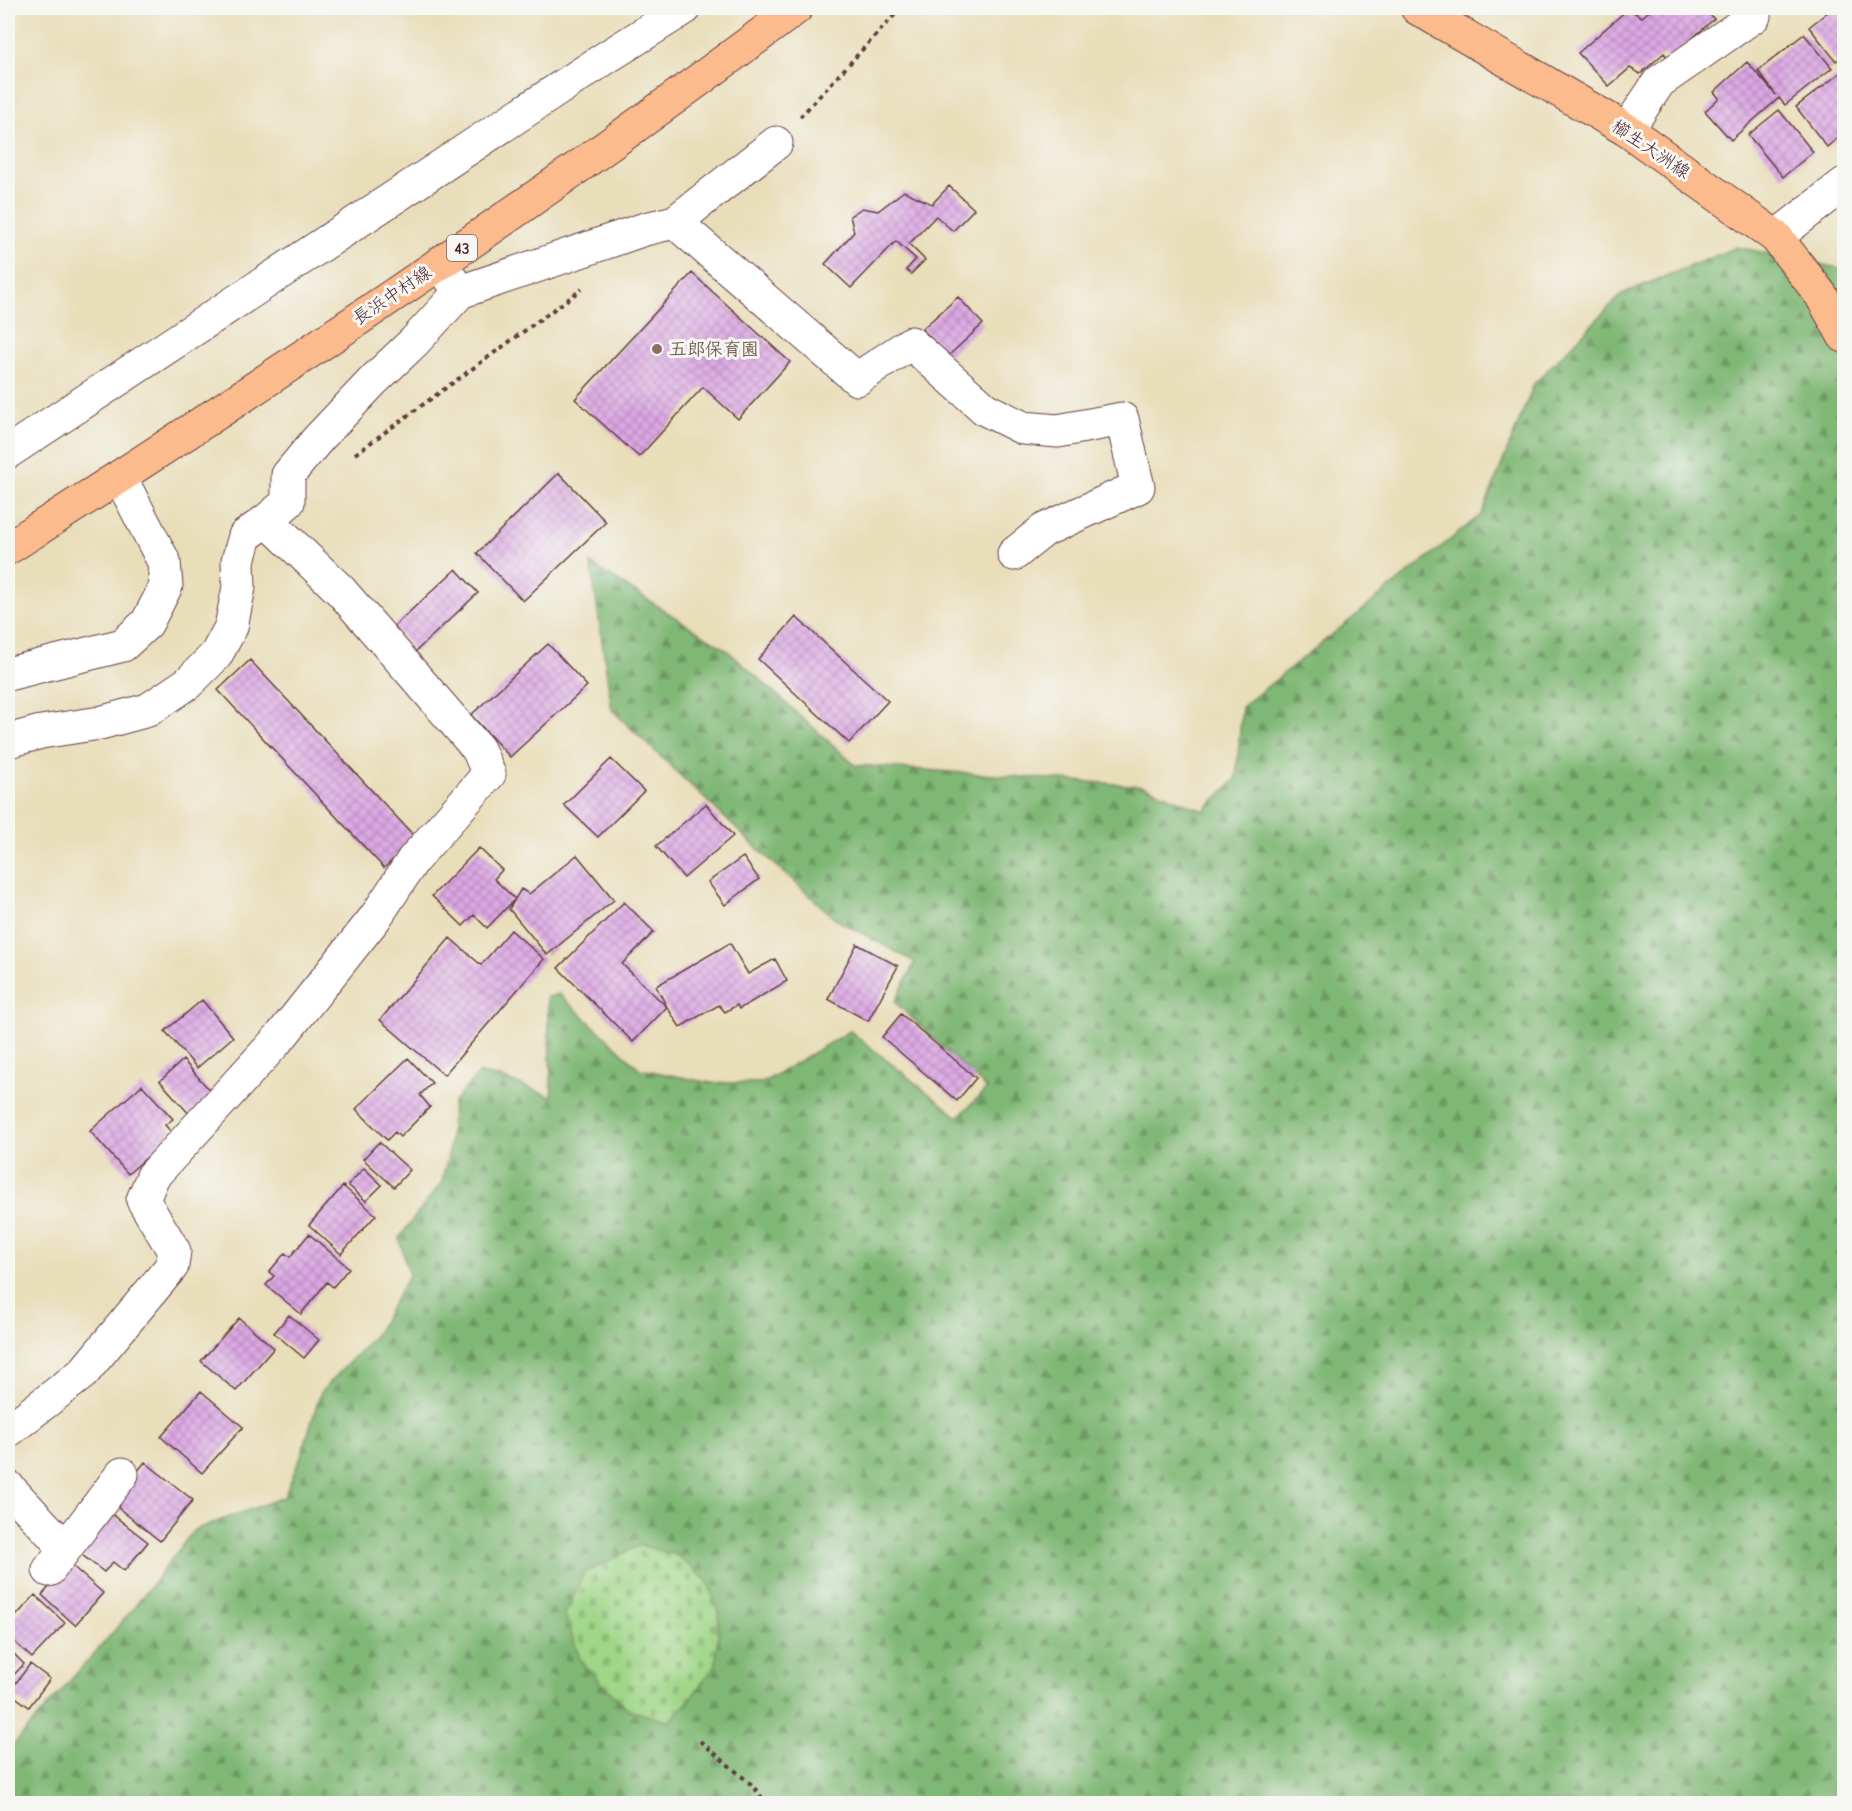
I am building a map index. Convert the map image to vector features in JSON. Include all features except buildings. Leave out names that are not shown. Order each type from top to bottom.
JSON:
[{"type":"main road","name":"長浜中村線","points":[[8,548],[120,477],[440,263],[684,93],[796,8]]},
{"type":"main road","name":"櫛生大洲線","points":[[1417,8],[1627,130],[1776,237],[1821,295],[1845,336]]},
{"type":"street","points":[[8,452],[577,76],[685,8]]},
{"type":"street","points":[[1627,130],[1659,82],[1756,10]]},
{"type":"street","points":[[8,741],[42,732],[100,723],[148,710],[188,683],[216,655],[231,627],[239,586],[238,561],[245,536],[288,502],[288,475],[318,438],[414,342],[460,292],[645,229],[675,222],[776,143]]},
{"type":"street","points":[[1776,237],[1845,184]]},
{"type":"street","points":[[675,222],[857,379],[910,343],[985,409],[1023,428],[1058,430],[1122,419],[1138,487],[1044,531],[1014,554]]},
{"type":"street","points":[[440,263],[460,292]]},
{"type":"street","points":[[8,674],[123,645],[147,623],[166,586],[164,562],[120,477]]},
{"type":"street","points":[[8,1431],[82,1373],[172,1266],[174,1251],[142,1200],[153,1176],[282,1035],[375,918],[412,860],[489,774],[478,749],[341,591],[267,520]]},
{"type":"street","points":[[8,1487],[57,1559],[122,1474]]},
{"type":"path","points":[[776,143],[901,8]]},
{"type":"path","points":[[346,460],[588,285]]},
{"type":"path","points":[[700,1741],[752,1785],[767,1803]]},
{"type":"green space","points":[[1737,247],[1844,269],[1844,1803],[8,1804],[8,1751],[129,1614],[194,1530],[284,1497],[301,1456],[321,1392],[375,1335],[409,1275],[399,1238],[442,1182],[449,1151],[453,1103],[479,1073],[504,1079],[552,1097],[547,997],[559,994],[640,1069],[711,1083],[762,1083],[850,1031],[958,1117],[987,1089],[895,1002],[915,962],[837,920],[748,840],[612,710],[591,564],[727,650],[855,765],[1144,786],[1204,811],[1236,779],[1242,707],[1482,514],[1534,384],[1622,294]]},
{"type":"green space","points":[[640,1545],[677,1555],[708,1582],[719,1614],[716,1664],[689,1701],[669,1722],[627,1709],[581,1662],[565,1615],[584,1573]]},
{"type":"place","name":"五郎保育園","points":[[657,349]]}]
